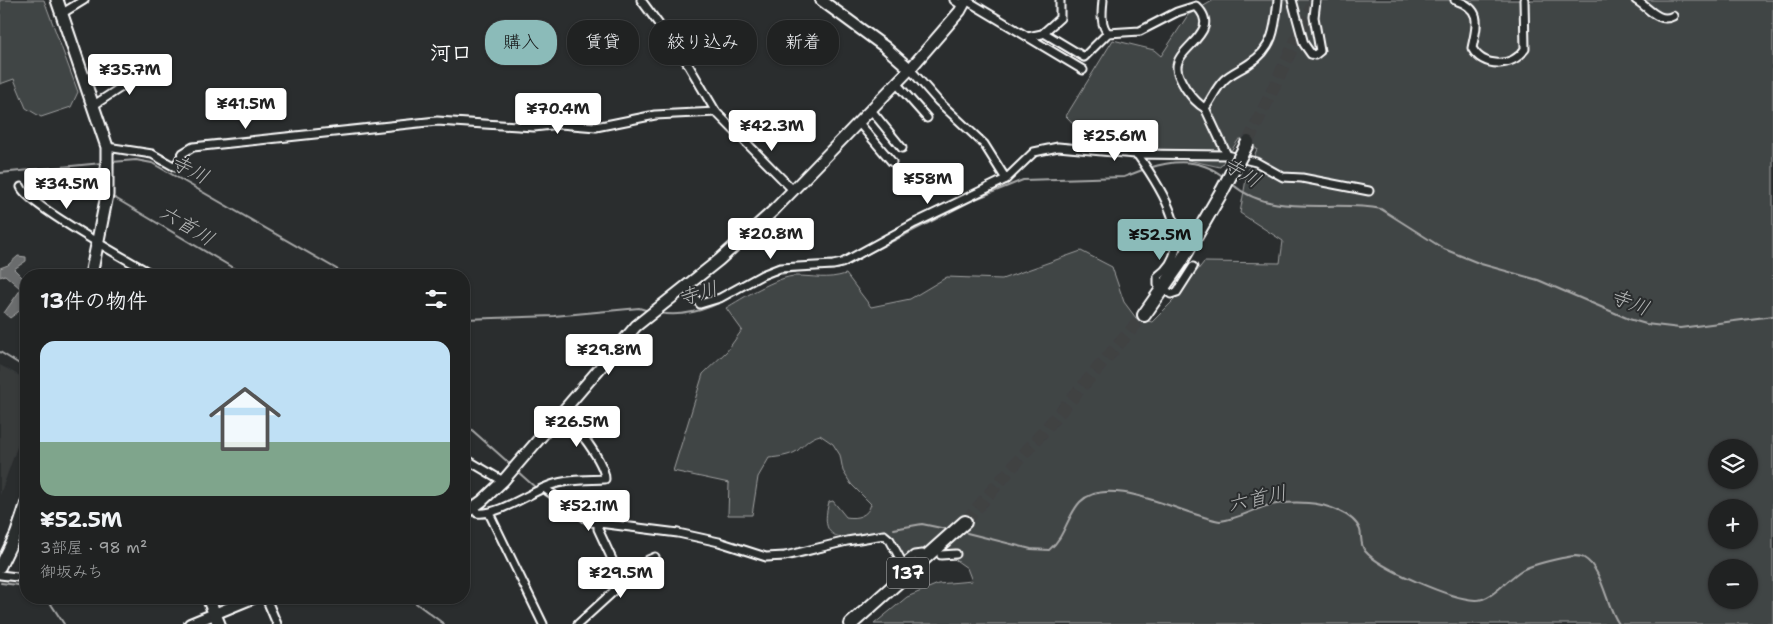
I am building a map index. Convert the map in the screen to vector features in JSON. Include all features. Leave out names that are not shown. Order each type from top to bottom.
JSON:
[{"type":"highway","points":[[1144,315],[1163,290],[1208,218],[1248,142]]},
{"type":"highway","name":"137","points":[[851,624],[965,522]]},
{"type":"main road","points":[[57,0],[94,105],[107,150],[107,195],[92,269]]},
{"type":"main road","points":[[210,604],[218,624]]},
{"type":"street","points":[[61,14],[84,0]]},
{"type":"street","points":[[641,0],[686,61],[716,112],[794,191]]},
{"type":"street","points":[[821,0],[885,47],[910,69],[938,101],[984,144],[1006,179]]},
{"type":"street","points":[[1028,37],[1044,33],[1060,18],[1060,0]]},
{"type":"street","points":[[1103,0],[1102,17],[1104,29],[1108,33]]},
{"type":"street","points":[[1205,108],[1212,94],[1225,79],[1262,56],[1270,46],[1275,30],[1278,0]]},
{"type":"street","points":[[1292,0],[1304,44],[1311,54],[1315,55],[1320,51],[1314,17],[1316,0]]},
{"type":"street","points":[[1454,0],[1465,3],[1475,14],[1478,22],[1472,48],[1482,60],[1493,64],[1516,59],[1525,49],[1524,0]]},
{"type":"street","points":[[1636,0],[1658,17],[1668,19],[1673,16]]},
{"type":"street","points":[[470,510],[503,481],[622,341],[653,310],[745,238],[794,191],[910,69],[962,1],[1028,37],[1082,70]]},
{"type":"street","points":[[1044,33],[1084,57],[1108,33],[1140,31],[1177,12],[1196,6],[1202,11],[1204,25],[1200,36],[1178,62],[1177,68],[1183,84],[1194,100],[1205,108],[1227,155]]},
{"type":"street","points":[[94,105],[155,66]]},
{"type":"street","points":[[896,83],[927,118]]},
{"type":"street","points":[[871,110],[902,148]]},
{"type":"street","points":[[107,150],[152,154],[175,167],[183,153],[193,147],[395,125],[446,122],[534,127],[560,124],[596,127],[655,115],[716,112]]},
{"type":"street","points":[[859,123],[892,162]]},
{"type":"street","points":[[685,286],[700,304],[720,298],[762,275],[780,268],[833,266],[842,263],[915,223],[1006,179],[1034,152],[1058,147],[1138,154],[1227,155],[1256,162],[1283,177],[1302,178],[1369,191]]},
{"type":"street","points":[[1138,154],[1160,187],[1176,232],[1175,254],[1171,266],[1158,276],[1157,281],[1163,290],[1171,294],[1177,292],[1193,267]]},
{"type":"street","points":[[21,187],[22,192],[32,199],[98,243],[144,269]]},
{"type":"street","points":[[474,507],[478,513],[489,513],[544,488],[573,481],[605,479],[604,471],[584,439],[563,412]]},
{"type":"street","points":[[470,462],[503,481]]},
{"type":"street","points":[[544,488],[588,520],[598,524],[678,533],[771,557],[884,535],[888,537],[903,564],[914,555],[922,554]]},
{"type":"street","points":[[489,513],[543,624]]},
{"type":"street","points":[[0,567],[20,522]]},
{"type":"street","points":[[598,524],[598,529],[623,583]]},
{"type":"street","points":[[941,554],[956,554]]},
{"type":"street","points":[[578,624],[648,560],[655,557]]},
{"type":"street","points":[[0,575],[20,577]]},
{"type":"street","points":[[190,624],[237,604]]},
{"type":"street","points":[[269,604],[277,624]]},
{"type":"shaded area","points":[[0,0],[44,0],[78,92],[71,107],[41,117],[26,108],[14,79],[0,84]]},
{"type":"shaded area","points":[[1214,0],[1773,0],[1773,624],[874,624],[907,597],[938,584],[972,581],[967,568],[943,551],[969,526],[961,518],[924,551],[915,551],[905,558],[892,535],[886,530],[852,537],[842,537],[834,534],[828,528],[826,518],[829,502],[833,501],[846,517],[850,518],[865,514],[871,504],[851,484],[843,471],[840,455],[833,444],[820,435],[810,440],[794,453],[769,458],[758,477],[752,515],[728,515],[729,483],[673,471],[703,374],[727,351],[742,330],[726,308],[760,289],[788,277],[826,277],[846,274],[871,307],[910,299],[947,277],[1002,279],[1081,251],[1112,267],[1124,302],[1136,318],[1152,322],[1175,299],[1204,262],[1280,263],[1283,241],[1240,213],[1247,174],[1257,149],[1239,139],[1220,167],[1179,158],[1157,148],[1092,143],[1066,116],[1113,40],[1154,50],[1161,56],[1188,15]]},
{"type":"shaded area","points":[[18,256],[26,257],[26,261],[14,269],[20,275],[20,288],[5,275],[0,277],[0,268],[8,265]]},
{"type":"shaded area","points":[[20,290],[20,310],[10,318],[4,313]]},
{"type":"shaded area","points":[[0,365],[20,376],[20,439],[0,495]]},
{"type":"waterway","name":"寺川","points":[[112,162],[136,160],[152,163],[337,269]]},
{"type":"waterway","name":"寺川","points":[[1149,168],[1169,163],[1189,162],[1208,167],[1225,178]]},
{"type":"waterway","name":"寺川","points":[[0,173],[102,163]]},
{"type":"waterway","name":"寺川","points":[[767,276],[798,271],[838,269],[973,200],[1023,180],[1124,177],[1145,169]]},
{"type":"waterway","name":"寺川","points":[[1232,184],[1248,195],[1284,205],[1363,206],[1381,209],[1444,249],[1481,264],[1538,280],[1629,319],[1646,324],[1680,328],[1773,316]]},
{"type":"waterway","name":"六首川","points":[[115,198],[235,269]]},
{"type":"waterway","name":"寺川","points":[[659,313],[687,313],[700,310],[726,299],[763,278]]},
{"type":"waterway","name":"寺川","points":[[470,319],[554,316],[639,308],[649,311]]},
{"type":"waterway","points":[[0,352],[20,364]]},
{"type":"waterway","name":"六首川","points":[[470,428],[509,463]]},
{"type":"waterway","name":"六首川","points":[[518,472],[536,488]]},
{"type":"waterway","name":"六首川","points":[[967,533],[1031,549],[1049,550],[1059,539],[1080,502],[1093,494],[1109,492],[1147,498],[1205,518],[1220,521],[1282,503],[1315,504],[1338,510],[1352,519],[1360,530],[1363,549],[1385,566],[1434,589],[1464,598],[1475,600],[1488,597],[1522,570],[1562,558],[1579,556],[1590,563],[1596,571],[1619,624]]},
{"type":"waterway","name":"六首川","points":[[542,493],[589,524]]},
{"type":"waterway","name":"六首川","points":[[894,529],[922,524],[946,529]]},
{"type":"waterway","name":"六首川","points":[[674,536],[721,546]]},
{"type":"waterway","name":"六首川","points":[[850,544],[880,539]]},
{"type":"waterway","name":"六首川","points":[[756,557],[765,560],[786,560],[842,546]]},
{"type":"waterway","points":[[1,583],[20,585]]},
{"type":"waterway","points":[[51,604],[64,624]]},
{"type":"waterway","points":[[417,604],[444,624]]},
{"type":"tunnel","points":[[1248,142],[1315,0]]},
{"type":"tunnel","points":[[965,522],[1144,315]]},
{"type":"district","name":"河口","points":[[451,53]]}]
